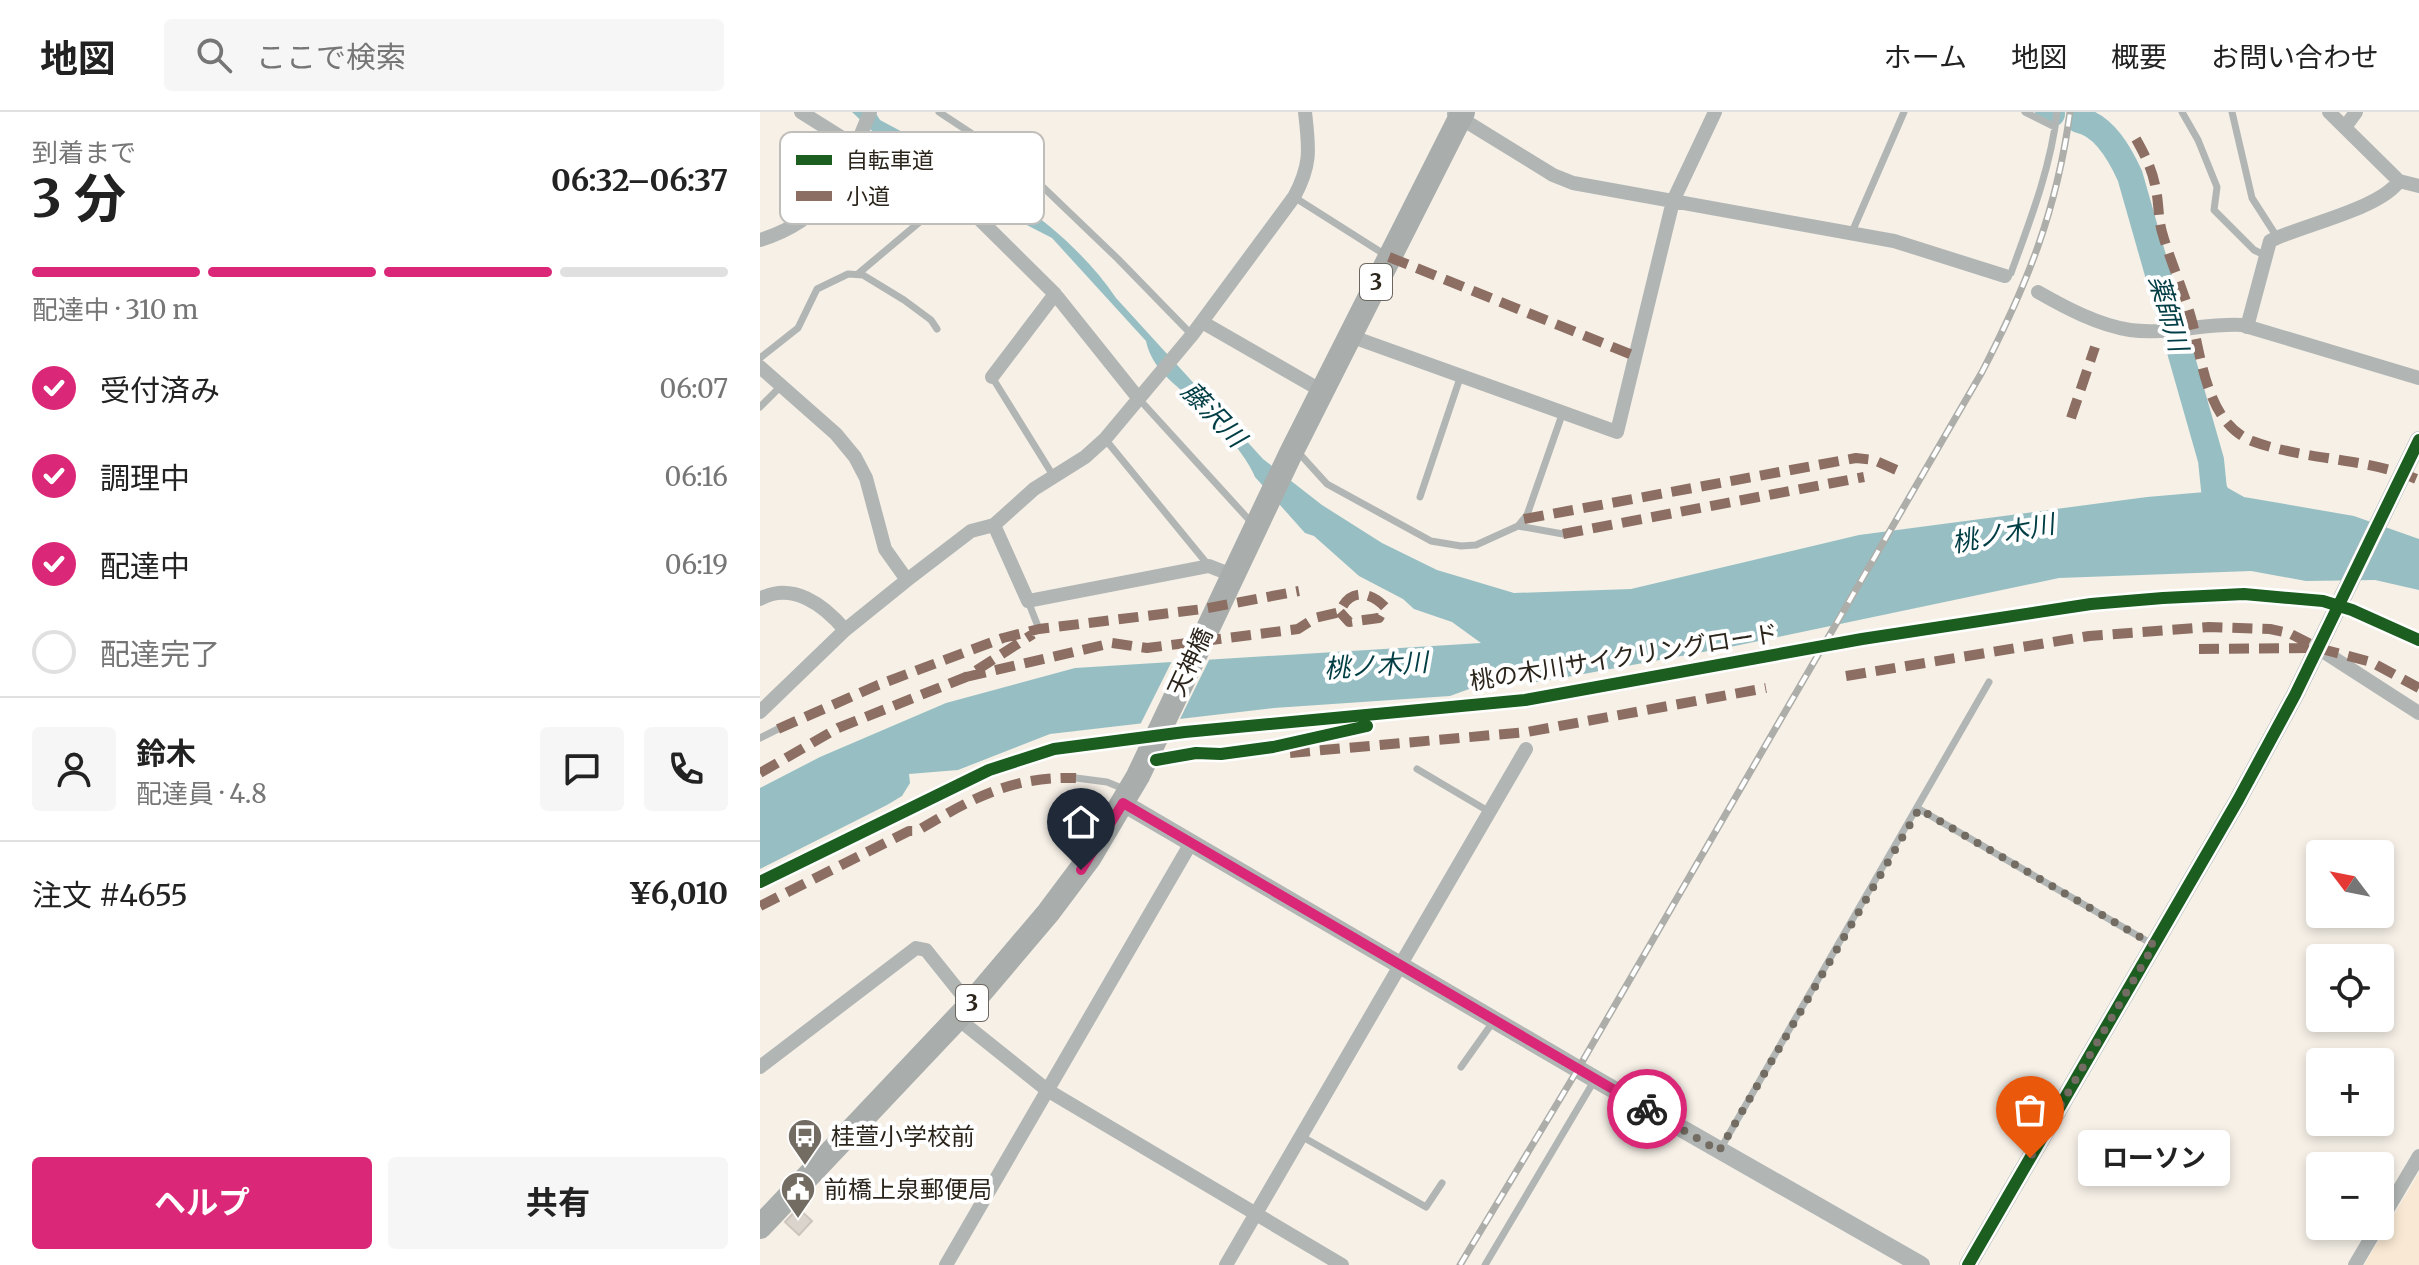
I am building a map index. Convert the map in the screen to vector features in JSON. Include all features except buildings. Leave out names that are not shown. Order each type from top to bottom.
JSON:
[{"type":"main road","name":"3","points":[[1221,571],[1257,524],[1458,114]]},
{"type":"main road","name":"天神橋","points":[[1126,798],[1212,616],[1221,571]]},
{"type":"main road","name":"3","points":[[760,1227],[964,1012],[1071,884],[1126,798]]},
{"type":"street","points":[[801,112],[838,132]]},
{"type":"street","points":[[862,132],[870,112]]},
{"type":"street","points":[[760,712],[845,630],[907,580],[971,531],[994,525],[1034,489],[1054,478],[1105,439],[1189,339],[1294,197],[1306,175],[1310,156],[1305,112]]},
{"type":"street","points":[[1350,336],[1617,432],[1673,201],[1715,112]]},
{"type":"street","points":[[2329,112],[2399,181],[2419,186]]},
{"type":"street","points":[[2345,127],[2356,112]]},
{"type":"street","points":[[1458,114],[1553,175],[1592,187],[1852,232],[1914,246],[2005,276]]},
{"type":"street","points":[[2247,327],[2270,241],[2376,200],[2399,181]]},
{"type":"street","points":[[760,240],[794,224]]},
{"type":"street","points":[[984,224],[1055,294],[1141,397]]},
{"type":"street","points":[[2038,292],[2117,327],[2159,330],[2212,324],[2247,327],[2419,378]]},
{"type":"street","points":[[992,377],[1055,294]]},
{"type":"street","points":[[1202,322],[1322,391]]},
{"type":"street","points":[[762,375],[836,434],[855,457],[866,478],[885,549],[907,580]]},
{"type":"street","points":[[1968,1265],[2238,800],[2322,640],[2419,440]]},
{"type":"street","points":[[994,525],[1030,605],[1221,571]]},
{"type":"street","points":[[760,599],[777,592],[796,593],[814,602],[845,630]]},
{"type":"street","points":[[2322,640],[2419,713]]},
{"type":"street","points":[[1226,1265],[1526,749]]},
{"type":"street","points":[[1126,798],[1191,843],[1719,1151],[1921,1265]]},
{"type":"street","points":[[946,1265],[1191,843]]},
{"type":"street","points":[[760,1067],[916,948],[926,950],[964,1012],[1047,1090],[1342,1265]]},
{"type":"street","points":[[2394,1198],[2419,1156]]},
{"type":"street","points":[[2355,1265],[2370,1240]]},
{"type":"lane","points":[[939,112],[969,132]]},
{"type":"lane","points":[[1852,232],[1904,112]]},
{"type":"lane","points":[[2025,112],[2055,127]]},
{"type":"lane","points":[[2005,276],[2011,273],[2029,224],[2057,112]]},
{"type":"lane","points":[[2182,112],[2198,140],[2217,187],[2214,210],[2254,250],[2264,255]]},
{"type":"lane","points":[[2232,112],[2252,198],[2277,237]]},
{"type":"lane","points":[[1044,188],[1118,259],[1189,339]]},
{"type":"lane","points":[[1294,197],[1389,257]]},
{"type":"lane","points":[[760,358],[798,328],[814,293],[823,284],[859,273],[917,224]]},
{"type":"lane","points":[[859,273],[917,309],[937,329]]},
{"type":"lane","points":[[1420,497],[1461,375]]},
{"type":"lane","points":[[992,377],[1054,478]]},
{"type":"lane","points":[[760,407],[780,387]]},
{"type":"lane","points":[[1141,397],[1257,524]]},
{"type":"lane","points":[[1293,450],[1327,484],[1405,529],[1431,541],[1476,545],[1518,526],[1527,515],[1563,412]]},
{"type":"lane","points":[[1105,439],[1221,571]]},
{"type":"lane","points":[[1518,526],[1563,534]]},
{"type":"lane","points":[[1030,605],[1039,629]]},
{"type":"lane","points":[[1719,1151],[1919,809],[1989,682]]},
{"type":"lane","points":[[760,738],[778,729]]},
{"type":"lane","points":[[1417,769],[1488,811]]},
{"type":"lane","points":[[1076,778],[1107,782],[1126,798]]},
{"type":"lane","points":[[1919,809],[2154,945]]},
{"type":"lane","points":[[1461,1067],[1495,1020]]},
{"type":"lane","points":[[1485,1265],[1595,1079]]},
{"type":"lane","points":[[1301,1136],[1426,1207],[1442,1183]]},
{"type":"shaded area","points":[[2419,1173],[2419,1265],[2364,1265],[2379,1240],[2394,1240],[2394,1215]]},
{"type":"water","points":[[852,112],[875,112],[880,120],[902,132],[874,132]]},
{"type":"water","points":[[1044,222],[1068,243],[1263,459],[1322,505],[1382,543],[1437,570],[1514,593],[1631,589],[1859,535],[2205,492],[2214,475],[2221,477],[2228,488],[2244,497],[2354,516],[2419,539],[2419,590],[2375,580],[2306,581],[2251,571],[2059,578],[1730,647],[1540,682],[1491,681],[1450,696],[1274,708],[1050,734],[958,770],[909,774],[910,783],[902,796],[760,869],[760,788],[820,757],[946,703],[1075,668],[1481,643],[1452,622],[1414,609],[1403,599],[1359,576],[1314,536],[1305,533],[1255,477],[1245,458],[1221,429],[1159,368],[1146,341],[1052,238],[1025,224]]},
{"type":"pier","points":[[1212,654],[1178,723],[1139,727],[1174,657]]},
{"type":"waterway","name":"薬師川","points":[[2048,112],[2052,114]]},
{"type":"waterway","name":"薬師川","points":[[2079,120],[2103,134],[2130,176],[2211,460],[2216,509]]},
{"type":"railway","points":[[1460,1265],[1578,1069],[1982,372],[2038,246],[2057,182],[2070,112]]},
{"type":"marked path","points":[[2136,139],[2153,176],[2162,232],[2190,313],[2204,374],[2226,421],[2237,433],[2252,441],[2293,452],[2378,467],[2419,480]]},
{"type":"marked path","points":[[1389,257],[1635,356]]},
{"type":"marked path","points":[[2071,418],[2095,347]]},
{"type":"marked path","points":[[1524,519],[1856,458],[1874,460],[1901,472]]},
{"type":"marked path","points":[[1563,534],[1864,477]]},
{"type":"marked path","points":[[778,729],[878,685],[1003,638],[1039,629],[1203,609],[1299,591]]},
{"type":"marked path","points":[[966,677],[1112,643],[1147,648],[1298,629],[1315,618],[1340,612],[1349,599],[1360,594],[1373,598],[1385,607],[1379,618],[1349,622],[1340,612]]},
{"type":"marked path","points":[[1846,676],[2089,636],[2209,627],[2270,629],[2289,633],[2318,648]]},
{"type":"marked path","points":[[760,773],[838,728],[966,677],[1033,634]]},
{"type":"marked path","points":[[2199,649],[2318,648],[2371,662],[2419,688]]},
{"type":"marked path","points":[[1290,753],[1527,732],[1766,688]]},
{"type":"marked path","points":[[760,906],[992,792],[1031,781],[1076,778]]},
{"type":"cycle path","points":[[1968,1265],[2238,800],[2295,695],[2419,440]]},
{"type":"cycle path","name":"桃の木川サイクリングロード","points":[[760,882],[989,770],[1054,749],[1185,732],[1525,700],[1862,639],[2091,604],[2163,598],[2244,594],[2323,601],[2352,610],[2419,640]]},
{"type":"cycle path","points":[[1156,760],[1196,753],[1221,754],[1273,747],[1367,726]]},
{"type":"way so far","points":[[1647,1109],[1719,1151],[1919,809],[2154,945],[2030,1158]]},
{"type":"place","name":"ローソン","points":[[2030,1158]]},
{"type":"place","name":"桂萱小学校前","points":[[805,1167]]},
{"type":"place","name":"前橋上泉郵便局","points":[[798,1220]]},
{"type":"route","points":[[1081,870],[1123,803],[1647,1109]]},
{"type":"water label","name":"藤沢川","points":[[1214,414]]},
{"type":"water label","name":"桃ノ木川","points":[[2003,533]]},
{"type":"water label","name":"桃ノ木川","points":[[1376,665]]}]
